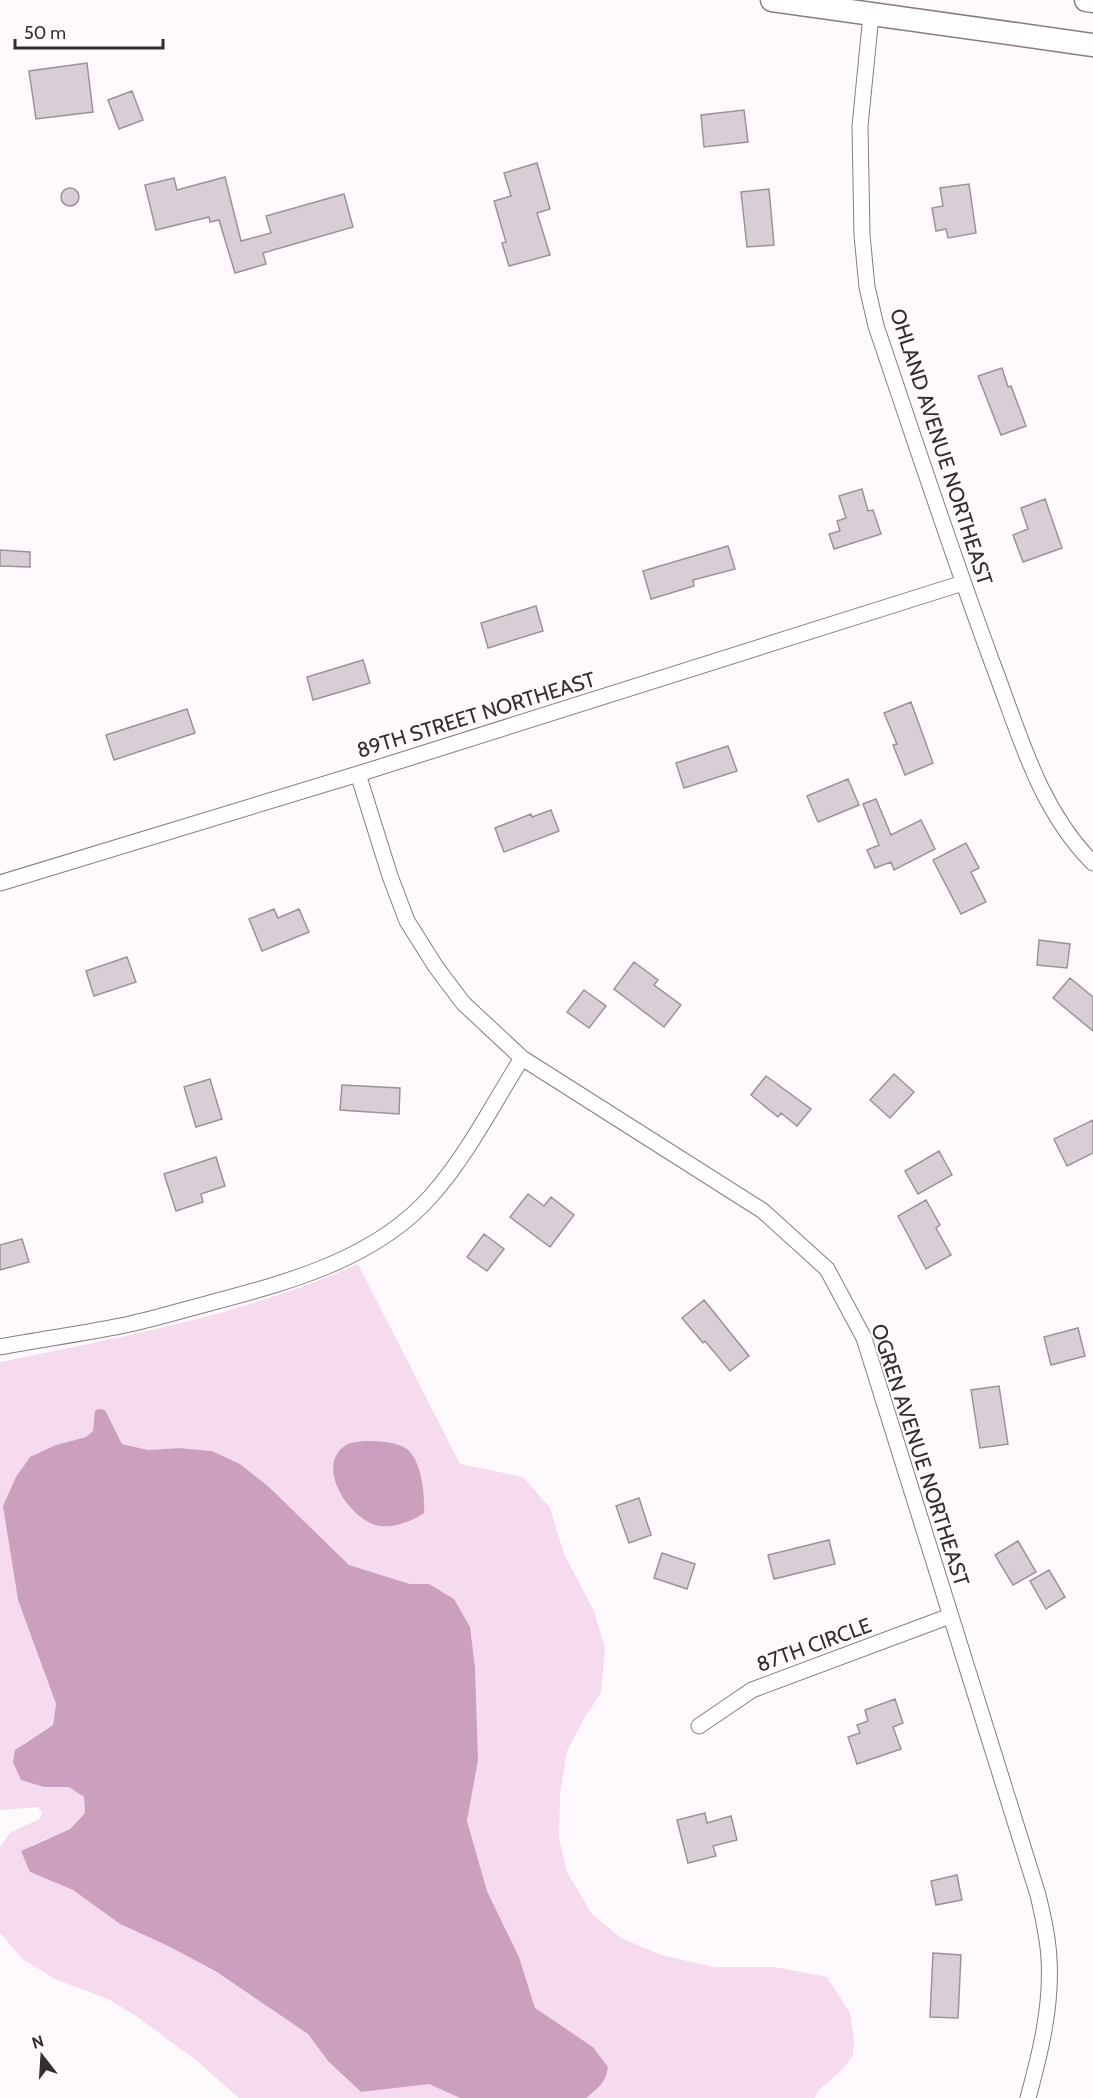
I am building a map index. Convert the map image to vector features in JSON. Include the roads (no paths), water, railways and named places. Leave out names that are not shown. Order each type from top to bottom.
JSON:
[{"type":"main road","points":[[772,0],[824,4],[878,16],[1093,45]]},
{"type":"main road","points":[[878,16],[900,0]]},
{"type":"main road","points":[[1086,0],[1093,1]]},
{"type":"street","name":"OHLAND AVENUE NORTHEAST","points":[[878,16],[860,126],[862,235],[867,287],[876,326],[963,583],[1039,786],[1058,819],[1093,863]]},
{"type":"street","name":"89TH STREET NORTHEAST","points":[[0,882],[358,774],[963,583]]},
{"type":"street","name":"OGREN AVENUE NORTHEAST","points":[[358,774],[390,876],[407,921],[436,967],[463,1003],[522,1058],[763,1211],[827,1269],[864,1338],[1030,1866],[1045,1927],[1049,1961],[1047,2004],[1042,2049],[1028,2098]]},
{"type":"street","points":[[0,1347],[132,1323],[247,1293],[333,1264],[369,1247],[404,1222],[431,1196],[460,1158],[522,1058]]},
{"type":"street","name":"87TH CIRCLE","points":[[699,1726],[752,1690],[950,1616]]}]
